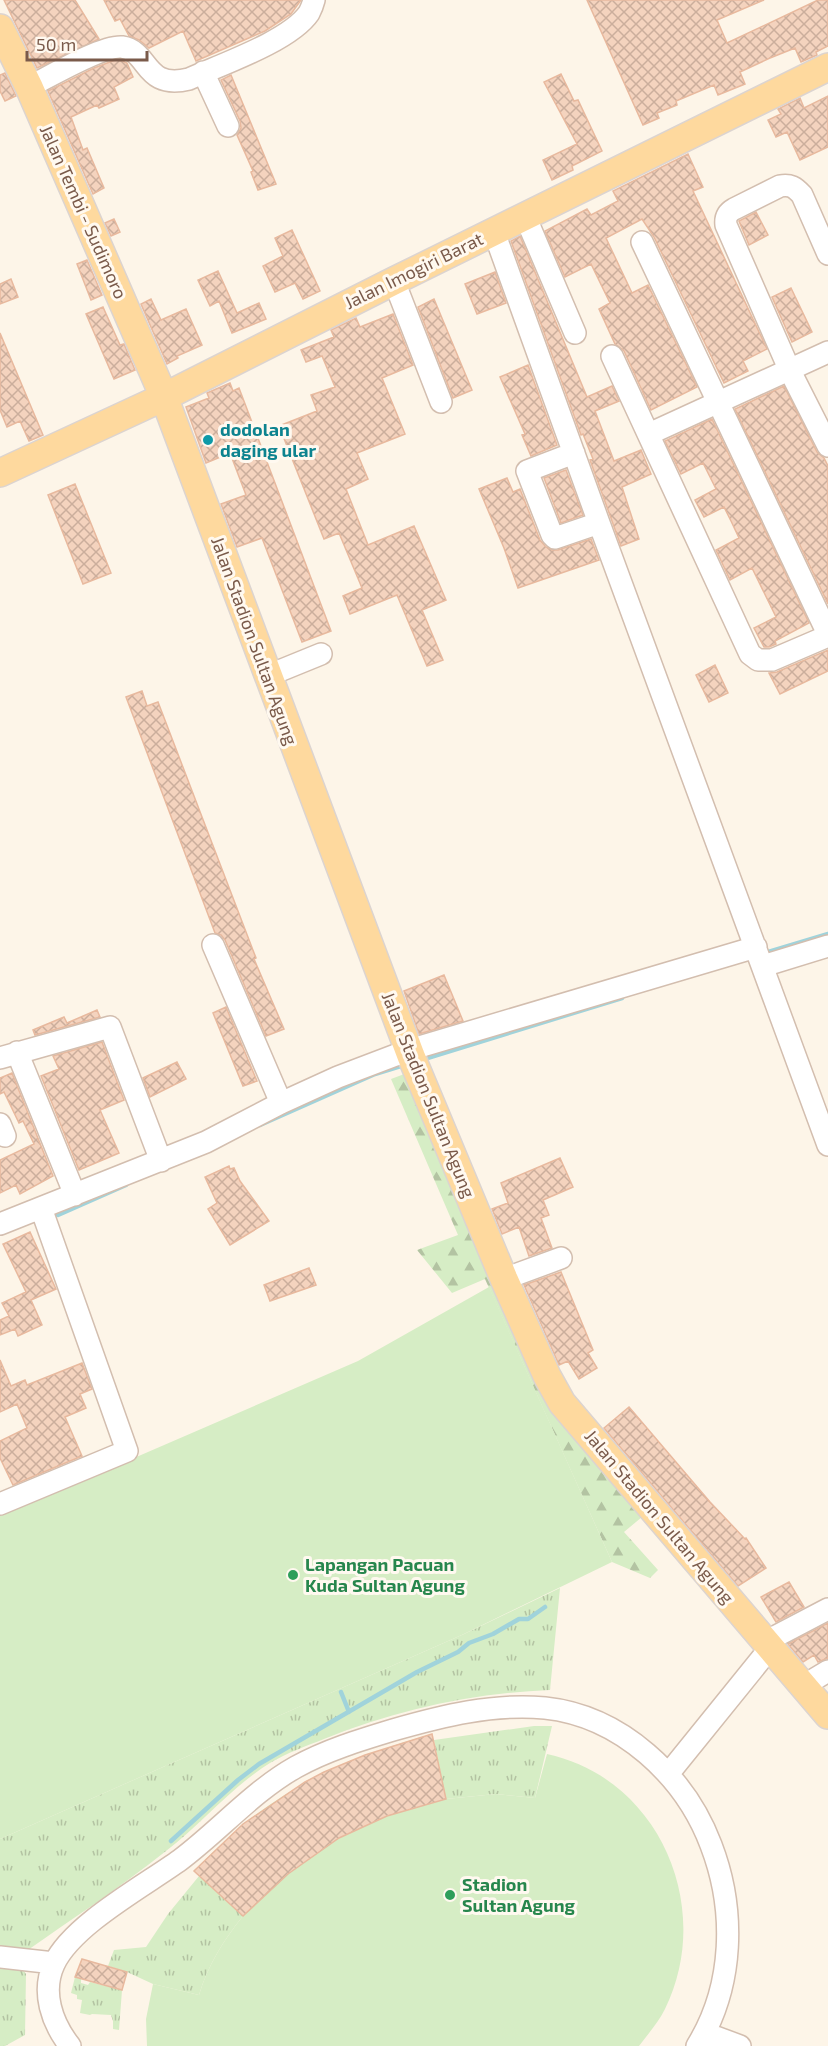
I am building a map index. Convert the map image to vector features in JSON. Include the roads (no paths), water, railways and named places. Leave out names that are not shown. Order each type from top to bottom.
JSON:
[{"type":"main road","name":"Jalan Tembi - Sudimoro","points":[[0,28],[29,87],[164,397]]},
{"type":"main road","name":"Jalan Imogiri Barat","points":[[0,473],[164,397],[828,67]]},
{"type":"main road","name":"Jalan Stadion Sultan Agung","points":[[164,397],[412,1058],[547,1376],[562,1403],[828,1715]]},
{"type":"street","points":[[29,87],[101,51],[124,47],[134,53],[158,78],[174,82],[276,40],[301,23],[310,12],[314,0]]},
{"type":"street","points":[[203,72],[228,126]]},
{"type":"street","points":[[828,254],[802,195],[788,184],[734,208],[728,212],[725,219],[790,370],[828,446]]},
{"type":"street","points":[[525,216],[575,333]]},
{"type":"street","points":[[494,231],[828,1145]]},
{"type":"street","points":[[612,356],[750,654],[758,660],[771,660],[828,635],[642,242]]},
{"type":"street","points":[[394,281],[441,402]]},
{"type":"street","points":[[649,434],[828,352]]},
{"type":"street","points":[[574,453],[527,471],[555,538],[599,523]]},
{"type":"street","points":[[267,676],[321,654]]},
{"type":"street","points":[[213,945],[281,1103]]},
{"type":"street","points":[[0,1224],[206,1142],[281,1103],[338,1077],[412,1058],[760,956],[828,946]]},
{"type":"street","points":[[75,1195],[8,1055],[110,1027],[161,1161]]},
{"type":"street","points":[[0,1504],[127,1451],[41,1208]]},
{"type":"street","points":[[504,1279],[561,1258]]},
{"type":"street","points":[[669,1773],[768,1645],[828,1609]]},
{"type":"street","points":[[803,1686],[828,1671]]},
{"type":"street","points":[[70,2046],[50,2006],[48,1984],[54,1963],[62,1950],[85,1927],[180,1859],[273,1781],[317,1756],[420,1722],[475,1711],[511,1708],[548,1709],[605,1726],[635,1745],[669,1773],[683,1792],[700,1818],[716,1857],[725,1898],[728,1943],[726,1964],[717,2002],[701,2039],[740,2046]]},
{"type":"street","points":[[0,1958],[54,1963]]},
{"type":"waterway","points":[[765,953],[828,934]]},
{"type":"waterway","points":[[421,1060],[622,998]]},
{"type":"waterway","points":[[260,1125],[375,1074],[404,1065]]},
{"type":"waterway","points":[[58,1215],[126,1185]]},
{"type":"waterway","points":[[171,1841],[259,1764],[417,1672],[458,1652],[469,1643],[493,1634],[519,1619],[528,1619],[545,1607]]},
{"type":"waterway","points":[[341,1692],[349,1712]]},
{"type":"place","name":"dodolan daging ular","points":[[208,440]]},
{"type":"place","name":"Lapangan Pacuan Kuda Sultan Agung","points":[[293,1575]]},
{"type":"place","name":"Stadion Sultan Agung","points":[[450,1895]]}]
